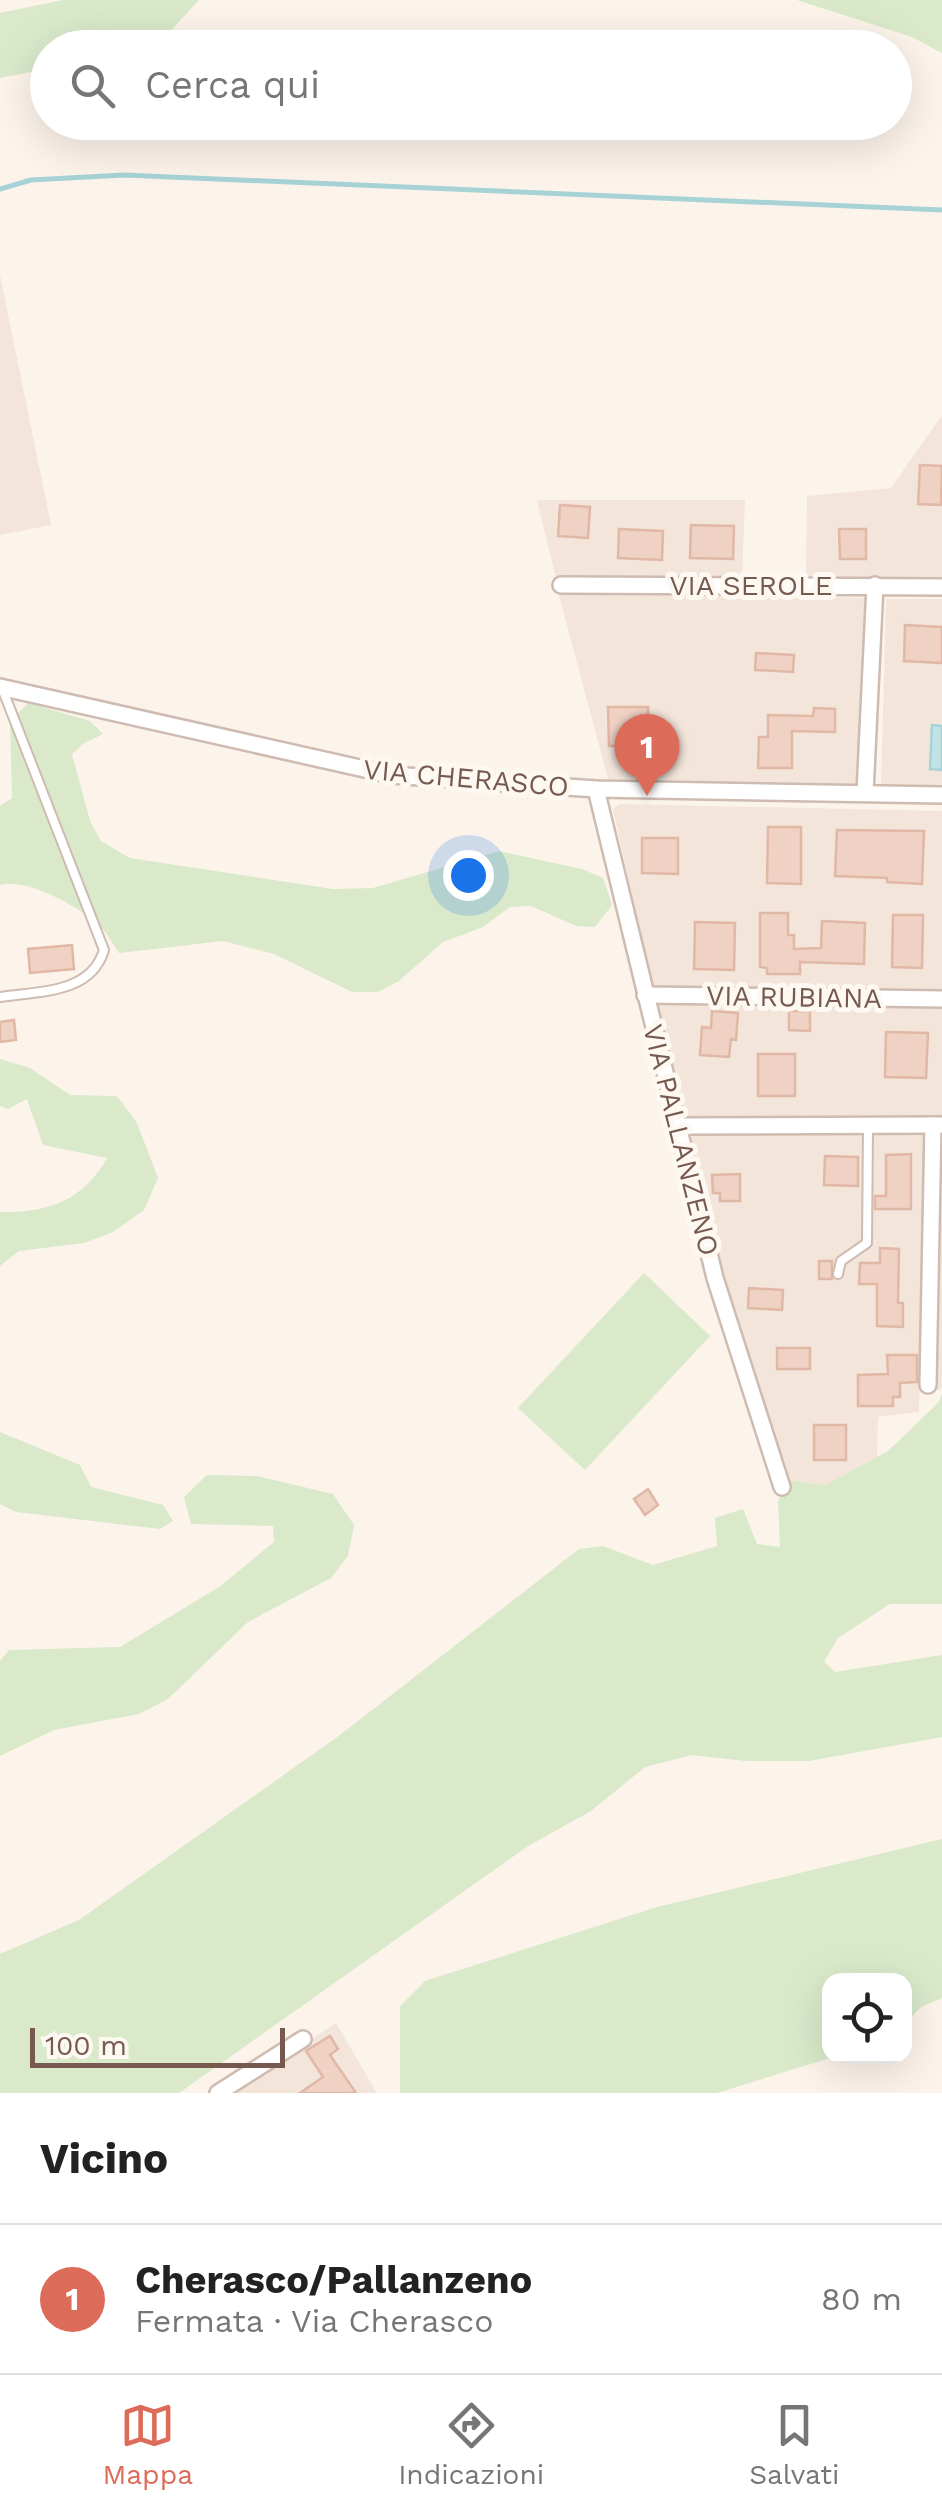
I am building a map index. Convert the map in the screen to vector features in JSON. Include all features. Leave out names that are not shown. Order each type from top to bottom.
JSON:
[{"type":"street","name":"VIA SEROLE","points":[[561,585],[942,587]]},
{"type":"street","points":[[865,793],[876,585]]},
{"type":"street","name":"VIA CHERASCO","points":[[1,687],[391,775],[596,789],[942,794]]},
{"type":"street","name":"VIA PALLANZENO","points":[[596,789],[715,1278],[782,1487]]},
{"type":"street","name":"VIA RUBIANA","points":[[646,995],[942,998]]},
{"type":"street","points":[[678,1126],[938,1125],[928,1385]]},
{"type":"street","points":[[218,2093],[303,2038]]},
{"type":"lane","points":[[0,997],[74,985],[86,979],[100,963],[104,950],[1,687]]},
{"type":"lane","points":[[838,1274],[841,1260],[867,1242],[868,1125]]},
{"type":"shaded area","points":[[0,275],[51,525],[0,535]]},
{"type":"shaded area","points":[[942,415],[942,578],[806,577],[807,496],[891,488]]},
{"type":"shaded area","points":[[537,500],[745,500],[742,580],[556,578]]},
{"type":"shaded area","points":[[558,592],[867,598],[862,785],[608,779]]},
{"type":"shaded area","points":[[886,599],[942,599],[942,787],[881,785]]},
{"type":"shaded area","points":[[619,804],[942,811],[942,992],[653,988],[613,810]]},
{"type":"shaded area","points":[[655,1001],[942,1005],[942,1119],[687,1116]]},
{"type":"shaded area","points":[[687,1133],[926,1133],[919,1412],[878,1417],[877,1457],[825,1485],[788,1480],[734,1317]]},
{"type":"shaded area","points":[[942,1193],[942,1388],[937,1391]]},
{"type":"shaded area","points":[[336,2023],[377,2093],[227,2093]]},
{"type":"green space","points":[[63,0],[199,0],[171,30],[30,30],[30,72],[0,78],[0,13]]},
{"type":"green space","points":[[797,0],[942,0],[942,53],[912,37],[912,30],[890,30]]},
{"type":"green space","points":[[28,703],[90,721],[103,734],[72,754],[90,821],[101,841],[130,858],[333,889],[373,888],[499,851],[582,869],[603,878],[612,905],[595,927],[576,926],[531,906],[510,907],[483,927],[443,942],[399,981],[378,992],[352,992],[274,954],[223,941],[119,953],[101,927],[68,903],[25,886],[0,885],[0,806],[12,798],[10,722]]},
{"type":"green space","points":[[0,1059],[30,1068],[70,1095],[117,1096],[137,1123],[158,1178],[144,1210],[113,1232],[84,1243],[19,1251],[0,1266],[0,1212],[33,1210],[62,1201],[87,1185],[107,1158],[43,1145],[27,1099],[8,1109],[0,1106]]},
{"type":"green space","points":[[644,1273],[710,1336],[585,1470],[518,1408]]},
{"type":"green space","points":[[942,1393],[942,1604],[890,1604],[838,1638],[824,1662],[835,1672],[942,1655],[942,1737],[809,1761],[746,1761],[692,1755],[645,1767],[591,1811],[528,1846],[179,2093],[0,2093],[0,1954],[79,1920],[340,1735],[579,1549],[603,1546],[653,1565],[717,1546],[715,1518],[743,1509],[757,1544],[780,1547],[778,1502],[788,1480],[825,1485],[888,1451],[939,1402]]},
{"type":"green space","points":[[0,1432],[80,1465],[91,1487],[163,1505],[173,1521],[160,1529],[16,1512],[0,1504]]},
{"type":"green space","points":[[207,1475],[257,1476],[333,1494],[354,1525],[348,1556],[331,1578],[248,1622],[168,1699],[139,1714],[54,1730],[0,1756],[0,1661],[9,1650],[120,1647],[219,1587],[274,1542],[273,1526],[191,1524],[184,1497]]},
{"type":"green space","points":[[942,1839],[942,1998],[921,2007],[912,2017],[912,1973],[822,1973],[822,2060],[717,2093],[400,2093],[400,2006],[425,1981],[657,1907]]},
{"type":"water","points":[[932,725],[942,726],[942,770],[930,769]]},
{"type":"building","points":[[920,465],[942,466],[941,505],[918,504]]},
{"type":"building","points":[[560,505],[590,507],[588,538],[558,536]]},
{"type":"building","points":[[691,525],[734,526],[733,559],[690,558]]},
{"type":"building","points":[[619,529],[663,531],[662,560],[618,558]]},
{"type":"building","points":[[839,529],[866,529],[866,559],[840,559]]},
{"type":"building","points":[[905,625],[942,627],[942,663],[904,661]]},
{"type":"building","points":[[756,653],[794,655],[793,672],[755,670]]},
{"type":"building","points":[[608,707],[648,707],[648,746],[609,746]]},
{"type":"building","points":[[814,708],[835,709],[835,732],[792,731],[792,768],[758,768],[759,737],[768,737],[768,715],[813,716]]},
{"type":"building","points":[[768,827],[801,827],[801,884],[767,883]]},
{"type":"building","points":[[837,830],[924,831],[922,884],[835,876]]},
{"type":"building","points":[[642,838],[678,838],[678,874],[642,873]]},
{"type":"building","points":[[760,913],[788,913],[788,935],[794,935],[794,949],[821,948],[822,921],[865,923],[864,964],[800,962],[800,974],[767,974],[767,968],[760,967]]},
{"type":"building","points":[[893,915],[923,915],[922,968],[892,967]]},
{"type":"building","points":[[695,922],[735,923],[734,970],[694,969]]},
{"type":"building","points":[[72,945],[74,969],[30,973],[28,949]]},
{"type":"building","points":[[712,1011],[738,1013],[736,1040],[731,1039],[729,1057],[700,1055],[702,1027],[711,1028]]},
{"type":"building","points":[[789,1011],[810,1011],[810,1031],[789,1030]]},
{"type":"building","points":[[14,1020],[16,1040],[0,1042],[0,1022]]},
{"type":"building","points":[[886,1032],[928,1033],[926,1078],[885,1077]]},
{"type":"building","points":[[758,1054],[795,1054],[795,1096],[758,1096]]},
{"type":"building","points":[[911,1154],[911,1209],[875,1209],[875,1196],[886,1196],[886,1155]]},
{"type":"building","points":[[825,1156],[858,1157],[858,1186],[824,1185]]},
{"type":"building","points":[[740,1174],[740,1201],[720,1201],[720,1193],[713,1193],[712,1175]]},
{"type":"building","points":[[880,1248],[899,1249],[898,1303],[903,1303],[903,1327],[877,1326],[877,1284],[859,1284],[860,1263],[880,1263]]},
{"type":"building","points":[[819,1261],[832,1261],[832,1279],[819,1279]]},
{"type":"building","points":[[749,1288],[783,1290],[782,1310],[748,1308]]},
{"type":"building","points":[[777,1348],[810,1348],[810,1369],[777,1369]]},
{"type":"building","points":[[887,1355],[917,1355],[917,1382],[900,1383],[900,1397],[893,1397],[893,1406],[858,1406],[858,1375],[888,1374]]},
{"type":"building","points":[[814,1425],[846,1425],[846,1460],[814,1460]]},
{"type":"building","points":[[648,1489],[658,1505],[645,1515],[634,1499]]},
{"type":"building","points":[[330,2036],[338,2049],[330,2055],[356,2093],[300,2093],[323,2077],[306,2051]]},
{"type":"waterway","points":[[0,189],[31,180],[124,175],[942,210]]},
{"type":"place","name":"Cherasco/Pallanzeno","points":[[647,796]]}]
